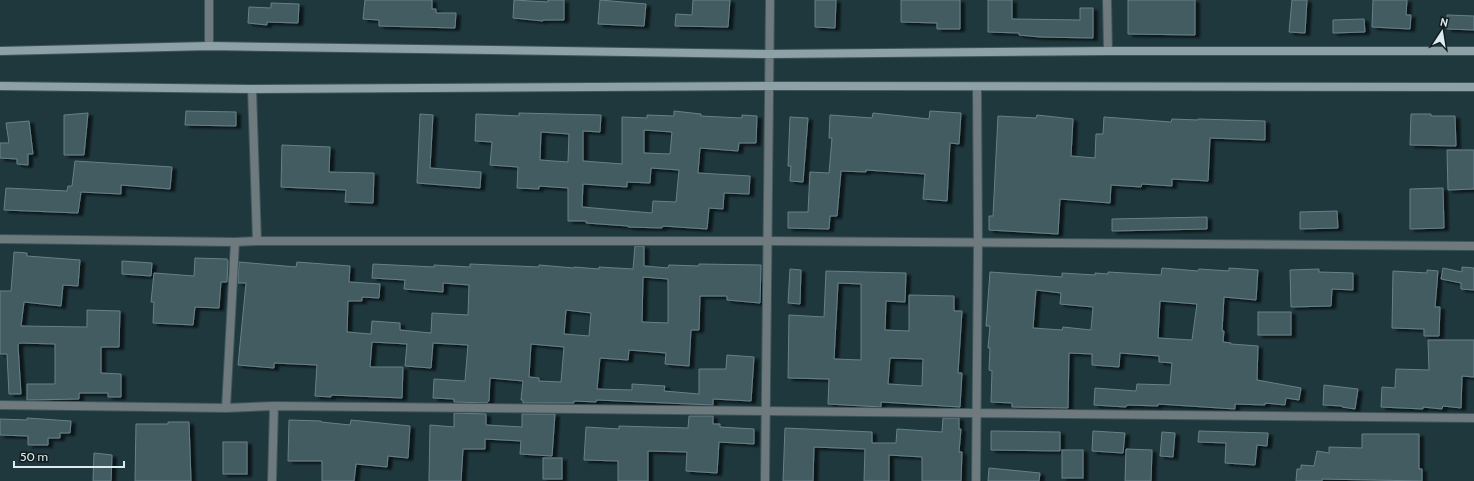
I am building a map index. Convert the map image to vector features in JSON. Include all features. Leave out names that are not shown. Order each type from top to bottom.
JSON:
[{"type":"main road","points":[[0,51],[209,46],[770,54],[1108,51],[1474,51]]},
{"type":"main road","points":[[0,86],[252,89],[769,86],[1474,87]]},
{"type":"street","points":[[209,0],[209,46]]},
{"type":"street","points":[[765,481],[770,0]]},
{"type":"street","points":[[1108,0],[1108,51]]},
{"type":"street","points":[[976,481],[978,243],[977,87]]},
{"type":"street","points":[[252,89],[257,241]]},
{"type":"street","points":[[0,239],[235,242],[768,241],[1474,246]]},
{"type":"street","points":[[226,408],[235,242]]},
{"type":"street","points":[[0,405],[226,408],[274,406],[1474,418]]},
{"type":"street","points":[[272,481],[274,406]]},
{"type":"building","points":[[365,0],[432,0],[432,9],[436,9],[436,13],[456,13],[455,28],[379,26],[379,20],[363,19]]},
{"type":"building","points":[[514,0],[548,2],[548,0],[564,0],[564,20],[543,21],[513,18]]},
{"type":"building","points":[[600,0],[646,4],[644,26],[598,24]]},
{"type":"building","points":[[693,0],[730,0],[728,27],[675,26],[676,14],[692,15]]},
{"type":"building","points":[[815,0],[836,0],[835,28],[815,27]]},
{"type":"building","points":[[901,0],[960,0],[960,29],[937,29],[937,23],[901,22]]},
{"type":"building","points":[[988,0],[1012,0],[1012,19],[1080,20],[1080,8],[1093,8],[1093,38],[1040,37],[1019,35],[1019,33],[988,32]]},
{"type":"building","points":[[1128,0],[1195,0],[1195,35],[1128,34]]},
{"type":"building","points":[[1292,0],[1307,0],[1305,33],[1289,32]]},
{"type":"building","points":[[1373,0],[1407,0],[1406,15],[1411,15],[1410,29],[1372,27]]},
{"type":"building","points":[[271,3],[299,4],[298,23],[267,22],[267,25],[248,23],[249,7],[271,8]]},
{"type":"building","points":[[1447,15],[1474,16],[1474,30],[1447,29]]},
{"type":"building","points":[[1364,19],[1365,32],[1333,33],[1333,20]]},
{"type":"building","points":[[186,111],[236,112],[236,126],[185,125]]},
{"type":"building","points":[[674,111],[701,114],[701,116],[742,118],[742,115],[757,116],[756,143],[739,143],[738,151],[700,148],[698,173],[750,176],[749,194],[724,193],[723,209],[709,208],[707,229],[663,226],[662,228],[628,227],[586,223],[586,221],[568,221],[568,188],[539,186],[539,189],[517,188],[518,167],[490,165],[492,142],[475,141],[476,114],[519,116],[519,113],[601,115],[600,132],[583,131],[583,161],[622,164],[622,117],[647,118],[647,115],[674,116]],"holes":[[[644,130],[672,132],[670,154],[644,153]],[[541,132],[569,134],[568,162],[540,160]],[[651,168],[679,170],[676,202],[653,201],[652,213],[582,207],[583,184],[627,187],[627,182],[650,183]]]},
{"type":"building","points":[[930,111],[961,113],[959,144],[950,143],[947,201],[923,199],[925,174],[866,170],[866,172],[841,171],[837,216],[830,216],[829,229],[788,228],[788,212],[808,212],[810,172],[829,173],[832,138],[829,138],[830,115],[872,118],[873,113],[929,119]]},
{"type":"building","points":[[88,113],[84,155],[64,155],[64,115]]},
{"type":"building","points":[[420,114],[433,115],[430,168],[481,172],[480,188],[417,183]]},
{"type":"building","points":[[1411,114],[1455,116],[1456,146],[1410,145]]},
{"type":"building","points":[[1037,115],[1073,119],[1071,156],[1095,158],[1096,134],[1103,134],[1104,117],[1171,122],[1172,119],[1265,121],[1265,140],[1210,138],[1208,181],[1172,179],[1172,186],[1142,184],[1141,187],[1111,185],[1110,203],[1060,199],[1058,234],[989,230],[989,216],[993,216],[998,116],[1036,118]]},
{"type":"building","points":[[790,117],[808,118],[803,182],[790,181],[791,166],[788,166]]},
{"type":"building","points":[[29,121],[33,154],[28,154],[28,165],[17,164],[17,159],[0,158],[0,143],[9,143],[6,123]]},
{"type":"building","points":[[282,145],[330,147],[329,172],[374,173],[373,203],[345,202],[346,190],[281,187]]},
{"type":"building","points":[[1447,150],[1474,150],[1474,189],[1448,190]]},
{"type":"building","points":[[75,161],[172,167],[170,189],[121,185],[121,194],[81,192],[78,213],[4,210],[6,188],[67,191],[68,186],[72,186]]},
{"type":"building","points":[[1443,188],[1444,228],[1410,229],[1410,189]]},
{"type":"building","points":[[1337,211],[1338,228],[1300,229],[1300,212]]},
{"type":"building","points":[[1207,217],[1207,229],[1112,231],[1112,219]]},
{"type":"building","points":[[635,246],[644,246],[644,266],[668,268],[669,265],[699,266],[699,264],[761,265],[760,303],[727,300],[727,296],[700,296],[699,330],[691,330],[689,366],[665,364],[666,353],[629,350],[628,360],[600,358],[597,389],[632,390],[632,384],[665,386],[664,391],[699,394],[699,369],[726,369],[727,355],[754,357],[751,401],[713,399],[713,405],[597,400],[596,402],[574,401],[574,403],[523,403],[523,400],[521,400],[523,381],[490,378],[489,401],[487,403],[454,402],[454,399],[433,398],[434,379],[465,381],[468,345],[433,343],[431,368],[405,366],[407,344],[372,342],[370,367],[403,367],[402,398],[331,395],[331,397],[315,396],[317,365],[274,363],[274,368],[238,365],[246,283],[238,283],[239,262],[296,267],[297,262],[350,266],[349,282],[380,284],[379,298],[362,297],[362,301],[348,301],[347,332],[371,334],[372,321],[400,323],[400,330],[431,333],[432,313],[468,315],[469,285],[443,283],[443,292],[404,289],[405,280],[372,278],[373,264],[434,267],[434,265],[470,267],[470,264],[539,267],[539,265],[574,268],[599,269],[599,267],[633,269]],"holes":[[[643,277],[668,279],[668,323],[642,322]],[[566,310],[591,313],[589,336],[564,334]],[[531,344],[564,347],[561,382],[539,381],[539,378],[529,377]]]},
{"type":"building","points":[[14,252],[27,253],[27,256],[80,260],[78,286],[63,285],[61,306],[24,302],[21,326],[87,327],[87,310],[120,311],[119,347],[101,347],[101,373],[121,374],[121,397],[108,397],[108,393],[79,393],[79,399],[27,400],[27,384],[55,384],[55,344],[20,343],[18,345],[21,394],[9,394],[7,354],[0,354],[0,291],[11,291]]},
{"type":"building","points":[[195,258],[227,259],[228,261],[227,282],[221,282],[219,308],[195,307],[193,325],[153,323],[154,302],[151,302],[154,273],[194,276]]},
{"type":"building","points":[[122,261],[152,263],[151,276],[122,274]]},
{"type":"building","points":[[1462,267],[1474,268],[1474,290],[1461,289],[1461,283],[1441,279],[1443,268],[1462,272]]},
{"type":"building","points":[[1162,268],[1198,271],[1199,269],[1229,271],[1229,268],[1258,270],[1256,300],[1224,297],[1222,331],[1224,331],[1223,342],[1258,346],[1257,380],[1301,388],[1299,400],[1286,398],[1285,405],[1265,403],[1265,405],[1235,404],[1235,409],[1158,404],[1158,406],[1127,405],[1126,407],[1094,405],[1095,388],[1136,391],[1137,384],[1170,385],[1172,363],[1159,362],[1159,356],[1120,353],[1119,367],[1092,365],[1092,354],[1069,353],[1068,408],[1012,407],[1012,403],[991,402],[992,371],[989,370],[990,348],[988,348],[990,326],[986,326],[990,272],[1062,277],[1062,273],[1095,275],[1095,273],[1108,274],[1108,272],[1161,275]],"holes":[[[1036,290],[1061,293],[1060,304],[1093,307],[1091,330],[1063,327],[1062,330],[1033,328]],[[1160,301],[1197,304],[1192,340],[1158,338]]]},
{"type":"building","points":[[790,269],[801,270],[800,304],[788,303]]},
{"type":"building","points":[[1319,269],[1319,272],[1353,273],[1353,290],[1332,289],[1331,306],[1291,307],[1290,270]]},
{"type":"building","points":[[1427,270],[1438,271],[1435,307],[1440,307],[1439,336],[1424,336],[1424,329],[1392,328],[1393,271],[1427,273]]},
{"type":"building","points":[[826,271],[906,273],[905,302],[886,301],[885,330],[909,331],[909,295],[954,296],[954,311],[962,311],[958,373],[962,373],[960,407],[881,402],[881,407],[828,404],[829,379],[788,378],[789,315],[824,317]],"holes":[[[838,283],[861,284],[861,360],[834,359]],[[890,358],[923,359],[922,386],[888,384]]]},
{"type":"building","points":[[1258,312],[1291,312],[1291,335],[1258,335]]},
{"type":"building","points":[[1428,340],[1474,340],[1474,377],[1462,376],[1461,408],[1443,406],[1442,409],[1423,407],[1423,409],[1381,407],[1382,387],[1395,388],[1396,369],[1429,370]]},
{"type":"building","points":[[1324,385],[1358,389],[1355,409],[1342,406],[1323,405]]},
{"type":"building","points":[[454,413],[486,414],[486,425],[522,427],[522,414],[555,414],[552,456],[520,454],[521,441],[485,439],[485,449],[463,449],[461,481],[429,481],[430,425],[454,427]]},
{"type":"building","points":[[689,416],[713,416],[713,424],[720,424],[720,427],[754,429],[754,444],[719,442],[717,473],[686,471],[687,452],[648,451],[648,481],[618,481],[618,461],[584,460],[586,427],[619,429],[619,426],[688,428]]},
{"type":"building","points":[[27,418],[71,421],[70,433],[60,433],[60,438],[48,438],[48,445],[28,445],[28,436],[0,435],[0,419],[27,420]]},
{"type":"building","points":[[943,418],[959,418],[959,429],[961,429],[959,452],[962,452],[961,481],[922,481],[922,457],[889,455],[889,481],[864,481],[865,449],[814,447],[813,481],[783,481],[785,428],[872,432],[872,443],[896,443],[897,429],[942,432]]},
{"type":"building","points":[[289,420],[321,421],[350,425],[351,420],[410,426],[408,458],[388,456],[387,467],[356,464],[354,481],[322,481],[322,461],[288,461]]},
{"type":"building","points":[[168,422],[189,422],[191,481],[135,481],[136,424],[168,424]]},
{"type":"building","points":[[991,431],[1060,432],[1060,451],[991,450]]},
{"type":"building","points":[[1093,431],[1125,433],[1123,453],[1092,451]]},
{"type":"building","points":[[1199,431],[1268,433],[1267,446],[1257,445],[1255,465],[1225,463],[1226,443],[1198,442]]},
{"type":"building","points":[[1162,432],[1175,433],[1173,457],[1160,456]]},
{"type":"building","points":[[1362,434],[1419,434],[1419,469],[1422,469],[1422,481],[1322,479],[1322,481],[1296,481],[1297,469],[1301,469],[1301,465],[1314,466],[1317,451],[1329,453],[1329,447],[1362,448]]},
{"type":"building","points":[[223,442],[247,442],[247,474],[223,474]]},
{"type":"building","points":[[1126,449],[1152,450],[1151,481],[1125,481]]},
{"type":"building","points":[[1062,450],[1083,450],[1083,478],[1062,478]]},
{"type":"building","points":[[94,453],[112,455],[111,481],[93,481]]},
{"type":"building","points":[[543,458],[562,458],[562,479],[543,479]]},
{"type":"building","points":[[989,468],[1040,473],[1039,481],[988,481]]}]
